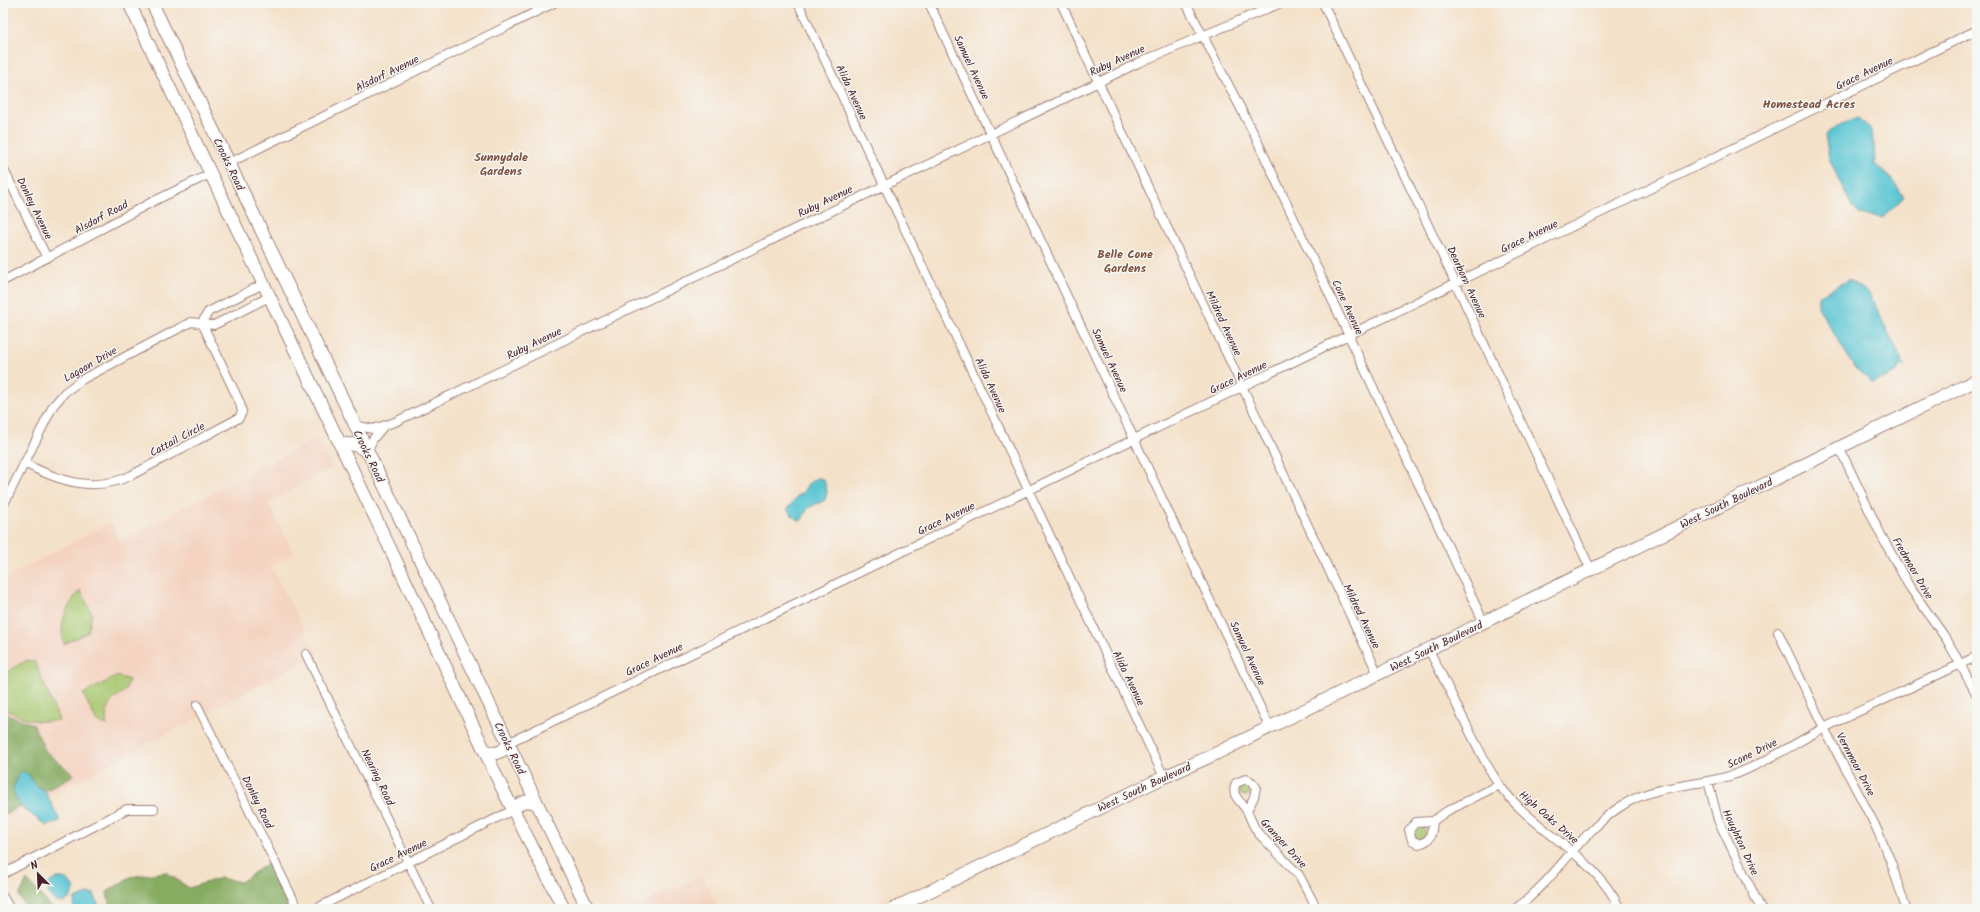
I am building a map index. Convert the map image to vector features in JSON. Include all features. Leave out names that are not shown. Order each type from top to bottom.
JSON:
[{"type":"main road","name":"Crooks Road","points":[[129,3],[484,750],[564,909]]},
{"type":"main road","name":"Crooks Road","points":[[152,3],[308,330],[588,909]]},
{"type":"main road","points":[[172,93],[183,88],[188,89],[196,95]]},
{"type":"main road","points":[[284,328],[292,335],[297,337],[301,337],[308,330]]},
{"type":"main road","name":"West South Boulevard","points":[[893,909],[1429,650],[1977,380]]},
{"type":"main road","points":[[340,445],[346,443],[356,445],[367,452]]},
{"type":"main road","points":[[484,750],[493,754],[498,753],[506,748],[508,743]]},
{"type":"main road","points":[[513,810],[518,804],[526,801],[537,804]]},
{"type":"street","name":"Alsdorf Avenue","points":[[229,163],[554,3]]},
{"type":"street","name":"Alida Avenue","points":[[798,3],[1164,777]]},
{"type":"street","name":"Samuel Avenue","points":[[929,3],[1270,726]]},
{"type":"street","name":"Mildred Avenue","points":[[1061,3],[1378,674]]},
{"type":"street","name":"Cone Avenue","points":[[1186,3],[1244,113],[1484,623]]},
{"type":"street","name":"Ruby Avenue","points":[[354,425],[368,429],[383,427],[1170,48],[1281,3]]},
{"type":"street","name":"Dearborn Avenue","points":[[1323,3],[1591,570]]},
{"type":"street","name":"Grace Avenue","points":[[508,743],[1977,30]]},
{"type":"street","name":"Donley Avenue","points":[[3,168],[46,258]]},
{"type":"street","name":"Alsdorf Road","points":[[3,281],[152,202],[210,174]]},
{"type":"street","points":[[202,323],[208,312],[263,284]]},
{"type":"street","name":"Lagoon Drive","points":[[3,506],[53,406],[75,383],[191,322],[214,324],[270,297]]},
{"type":"street","name":"Cattail Circle","points":[[24,463],[68,482],[84,485],[111,483],[130,476],[239,418],[242,412],[240,403],[202,323]]},
{"type":"street","name":"Ruby Avenue","points":[[367,452],[373,439],[383,427]]},
{"type":"street","name":"Fredmoor Drive","points":[[1840,447],[1909,586],[1947,640],[1977,695]]},
{"type":"street","name":"Vernmoor Drive","points":[[1778,632],[1824,728],[1876,826],[1906,909]]},
{"type":"street","name":"High Oaks Drive","points":[[1429,650],[1482,758],[1499,785],[1517,806],[1572,851],[1599,878],[1620,909]]},
{"type":"street","name":"Nearing Road","points":[[306,654],[431,909]]},
{"type":"street","name":"Scone Drive","points":[[1515,909],[1538,889],[1593,827],[1628,802],[1667,787],[1717,780],[1743,771],[1824,728],[1977,656]]},
{"type":"street","name":"Donley Road","points":[[197,705],[298,909]]},
{"type":"street","name":"Houghton Drive","points":[[1708,781],[1718,820],[1761,909]]},
{"type":"street","points":[[1433,821],[1441,814],[1499,785]]},
{"type":"street","points":[[3,874],[127,809],[154,809]]},
{"type":"street","name":"Grace Avenue","points":[[315,909],[513,810]]},
{"type":"street","name":"Granger Drive","points":[[1247,811],[1259,834],[1299,876],[1317,909]]},
{"type":"street","points":[[3,897],[10,909]]},
{"type":"shaded area","points":[[318,438],[332,468],[268,502],[294,553],[271,566],[317,655],[3,820],[3,579],[111,522],[120,541]]},
{"type":"shaded area","points":[[703,875],[719,909],[630,909]]},
{"type":"green space","points":[[80,590],[92,613],[88,632],[64,644],[62,629],[65,615],[71,602]]},
{"type":"green space","points":[[27,660],[35,662],[59,720],[30,720],[16,715],[3,707],[3,674]]},
{"type":"green space","points":[[117,676],[129,680],[125,691],[112,701],[108,709],[106,719],[107,725],[97,722],[83,694]]},
{"type":"green space","points":[[3,710],[11,716],[33,724],[46,752],[74,775],[45,791],[34,784],[29,775],[13,790],[20,806],[3,815]]},
{"type":"green space","points":[[1245,784],[1249,786],[1251,790],[1249,794],[1245,796],[1241,794],[1239,790],[1241,786]]},
{"type":"green space","points":[[1420,827],[1424,829],[1426,833],[1424,837],[1420,839],[1416,837],[1414,833],[1416,829]]},
{"type":"green space","points":[[268,863],[291,909],[110,909],[107,892],[130,877],[166,872],[189,888],[220,878],[241,882]]},
{"type":"green space","points":[[27,880],[53,909],[26,909],[19,896]]},
{"type":"water","points":[[1858,118],[1870,128],[1874,145],[1875,164],[1894,182],[1904,197],[1883,218],[1859,214],[1852,207],[1829,159],[1825,135],[1837,127]]},
{"type":"water","points":[[1849,280],[1869,293],[1902,361],[1896,373],[1873,383],[1855,368],[1818,307],[1818,296]]},
{"type":"water","points":[[818,477],[824,480],[827,492],[825,500],[808,508],[801,521],[796,519],[787,510],[798,495],[801,495],[808,484]]},
{"type":"water","points":[[19,772],[25,772],[29,775],[34,784],[45,791],[60,821],[47,826],[20,806],[13,790]]},
{"type":"water","points":[[58,878],[66,879],[75,889],[69,899],[63,903],[55,901],[48,892],[50,882]]},
{"type":"water","points":[[88,894],[94,894],[100,909],[73,909],[75,899]]},
{"type":"waterway","points":[[1898,363],[1904,366]]},
{"type":"district","name":"Homestead Acres","points":[[1809,104]]},
{"type":"district","name":"Sunnydale Gardens","points":[[501,164]]},
{"type":"district","name":"Belle Cone Gardens","points":[[1125,261]]}]
